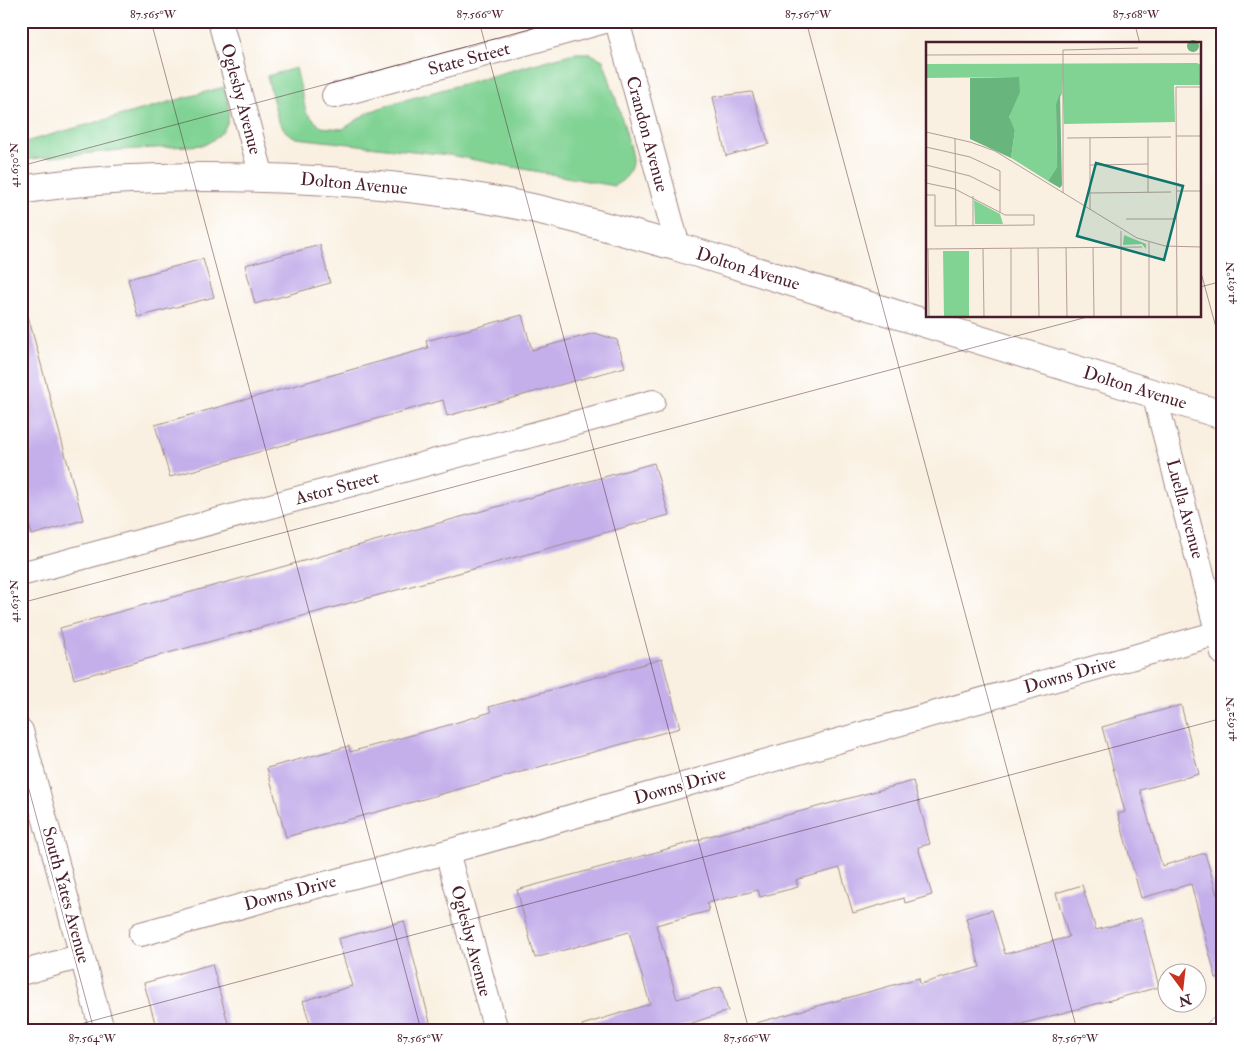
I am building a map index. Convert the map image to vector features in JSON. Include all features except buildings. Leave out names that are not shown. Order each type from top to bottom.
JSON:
[{"type":"street","name":"Oglesby Avenue","points":[[220,21],[262,177]]},
{"type":"street","name":"State Street","points":[[334,96],[605,21]]},
{"type":"street","name":"Crandon Avenue","points":[[617,21],[678,247]]},
{"type":"street","points":[[21,190],[90,182],[160,178],[262,177]]},
{"type":"street","name":"Dolton Avenue","points":[[262,177],[357,182],[431,191],[518,205],[590,222],[678,247],[1223,415]]},
{"type":"street","name":"Luella Avenue","points":[[1154,394],[1220,643]]},
{"type":"street","name":"Astor Street","points":[[21,574],[653,402]]},
{"type":"street","name":"Downs Drive","points":[[141,934],[1220,643]]},
{"type":"street","name":"South Yates Avenue","points":[[21,731],[102,1030]]},
{"type":"street","name":"Oglesby Avenue","points":[[447,852],[496,1030]]},
{"type":"street","points":[[21,973],[82,956]]},
{"type":"street","points":[[1218,1030],[1223,1028]]},
{"type":"green space","points":[[574,53],[589,53],[603,60],[620,113],[632,156],[632,163],[626,177],[614,186],[449,155],[296,138],[286,132],[278,120],[267,76],[296,68],[306,112],[321,127],[343,129],[369,112],[394,103]]},
{"type":"green space","points":[[224,87],[229,114],[228,121],[220,134],[204,145],[122,150],[21,160],[21,143]]}]
